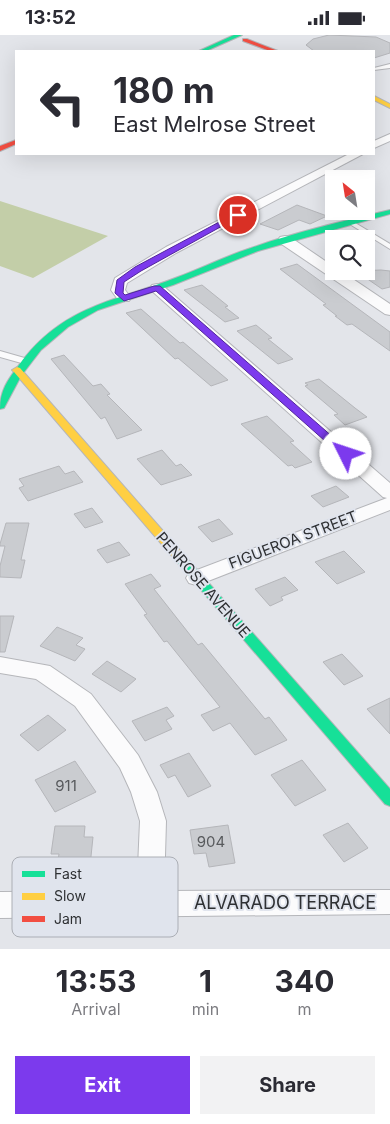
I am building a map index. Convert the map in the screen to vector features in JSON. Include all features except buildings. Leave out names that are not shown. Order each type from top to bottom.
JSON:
[{"type":"main road","points":[[204,50],[239,36],[256,35]]},
{"type":"main road","points":[[212,50],[235,40],[239,36]]},
{"type":"main road","points":[[220,50],[239,36]]},
{"type":"main road","points":[[239,36],[273,50]]},
{"type":"main road","points":[[375,98],[390,106]]},
{"type":"main road","points":[[0,139],[15,132]]},
{"type":"main road","points":[[0,149],[15,142]]},
{"type":"main road","points":[[0,405],[6,389],[21,365],[51,337],[76,319],[96,309],[157,288],[255,249],[390,212]]},
{"type":"main road","name":"PENROSE AVENUE","points":[[21,365],[196,578],[390,800]]},
{"type":"street","points":[[375,144],[390,137]]},
{"type":"street","points":[[124,299],[118,290],[120,281],[138,269],[355,155]]},
{"type":"street","points":[[285,240],[390,311]]},
{"type":"street","points":[[157,288],[390,493]]},
{"type":"street","name":"FIGUEROA STREET","points":[[196,578],[390,503]]},
{"type":"street","points":[[0,665],[42,672],[83,700],[129,762],[144,792],[153,821],[152,857]]},
{"type":"street","name":"ALVARADO TERRACE","points":[[178,903],[390,902]]},
{"type":"lane","points":[[375,69],[388,67]]},
{"type":"lane","points":[[350,223],[390,247]]},
{"type":"lane","points":[[0,353],[21,365]]},
{"type":"green space","points":[[0,201],[108,236],[33,278],[0,266]]},
{"type":"traffic: fast","points":[[204,50],[239,35]]},
{"type":"traffic: fast","points":[[0,406],[16,375],[38,348],[65,325],[95,308],[170,283],[246,252],[305,234],[390,212]]},
{"type":"traffic: fast","points":[[181,559],[390,800]]},
{"type":"traffic: slow","points":[[375,98],[390,106]]},
{"type":"traffic: slow","points":[[17,370],[181,559]]},
{"type":"traffic: jam","points":[[245,40],[272,50]]},
{"type":"traffic: jam","points":[[0,149],[15,142]]},
{"type":"route","points":[[238,215],[138,269],[120,281],[119,293],[124,299],[157,288],[346,454]]}]
